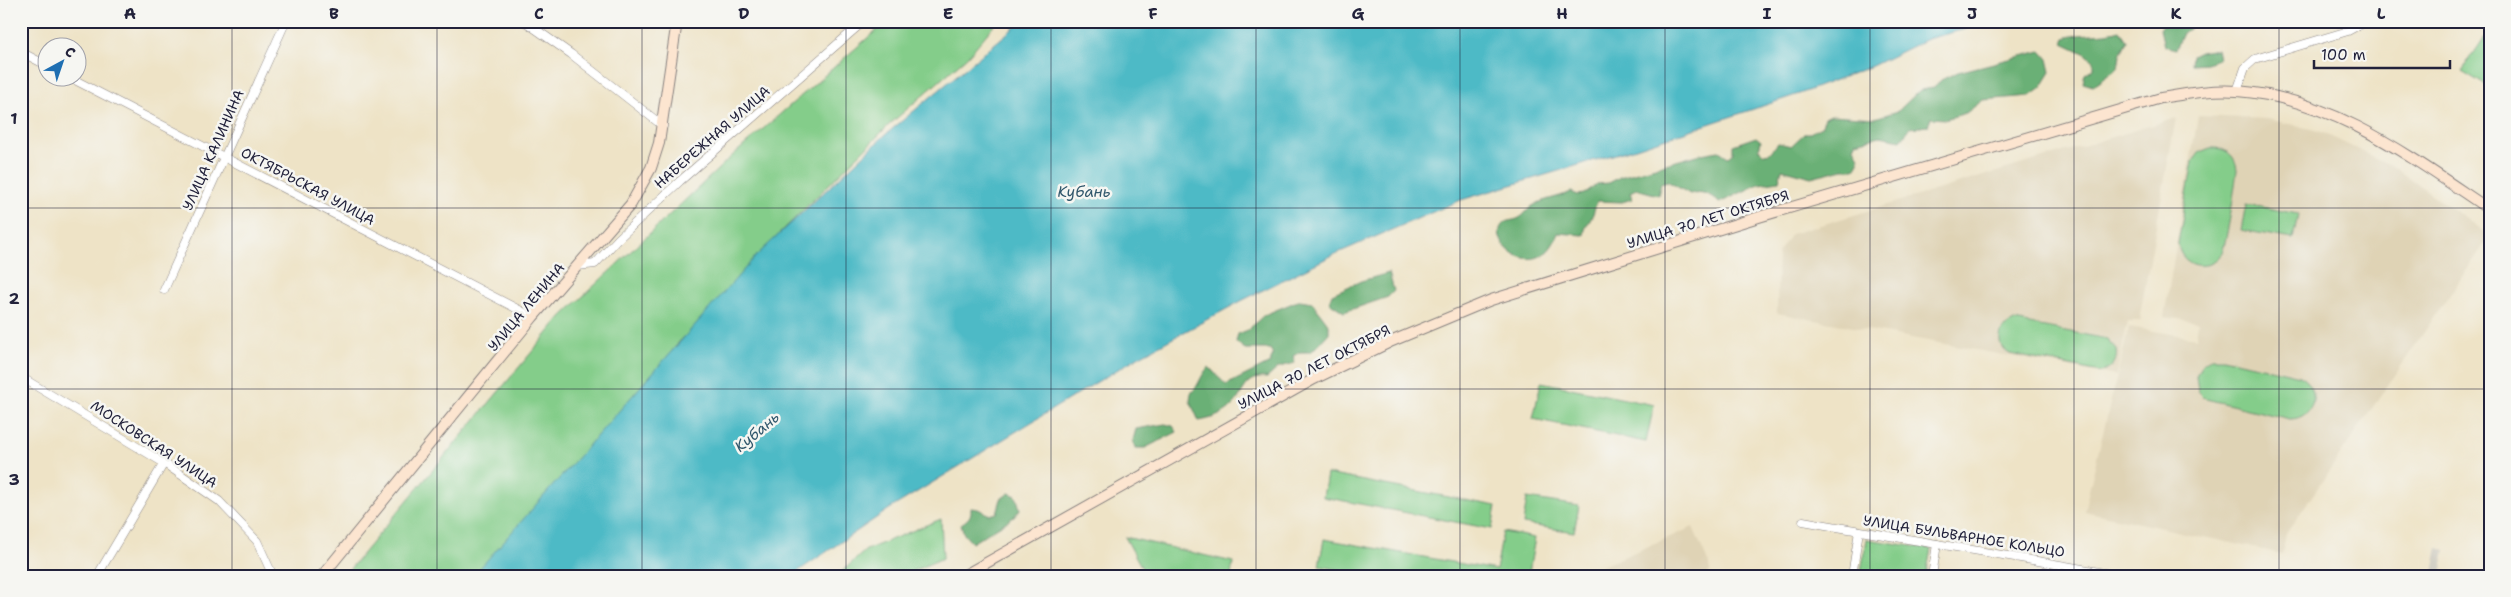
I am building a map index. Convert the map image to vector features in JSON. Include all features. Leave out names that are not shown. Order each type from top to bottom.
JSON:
[{"type":"main road","name":"УЛИЦА ЛЕНИНА","points":[[322,576],[533,317],[631,204],[651,168],[663,126],[677,21]]},
{"type":"main road","name":"УЛИЦА 70 ЛЕТ ОКТЯБРЯ","points":[[963,576],[979,572],[1314,379],[1390,342],[1491,300],[2111,111],[2186,94],[2237,91],[2314,108],[2351,122],[2410,156],[2490,210]]},
{"type":"street","name":"УЛИЦА КАЛИНИНА","points":[[164,290],[286,21]]},
{"type":"street","points":[[524,21],[578,59],[663,126]]},
{"type":"street","name":"НАБЕРЕЖНАЯ УЛИЦА","points":[[578,266],[595,264],[618,239],[680,181],[864,21]]},
{"type":"street","points":[[2237,91],[2245,68],[2256,59],[2348,31],[2366,21]]},
{"type":"street","points":[[21,52],[38,61]]},
{"type":"street","name":"ОКТЯБРЬСКАЯ УЛИЦА","points":[[88,87],[533,317]]},
{"type":"street","name":"МОСКОВСКАЯ УЛИЦА","points":[[22,379],[164,463],[219,501],[257,541],[273,576]]},
{"type":"street","points":[[97,576],[164,463]]},
{"type":"street","name":"УЛИЦА БУЛЬВАРНОЕ КОЛЬЦО","points":[[1803,521],[1963,550],[1998,552],[2120,576]]},
{"type":"street","points":[[1852,576],[1860,531]]},
{"type":"street","points":[[1932,576],[1937,544]]},
{"type":"shaded area","points":[[2198,116],[2268,119],[2319,131],[2392,166],[2490,236],[2286,534],[2282,554],[2084,511],[2129,327],[2196,338],[2198,322],[2164,317]]},
{"type":"shaded area","points":[[2176,118],[2140,314],[2141,321],[2128,321],[2116,376],[1777,313],[1778,253],[1791,234]]},
{"type":"shaded area","points":[[1693,527],[1711,569],[1707,576],[1579,576]]},
{"type":"shaded area","points":[[2438,548],[2446,550],[2441,573],[2433,572]]},
{"type":"green space","points":[[887,21],[998,21],[967,57],[890,124],[781,232],[718,303],[679,342],[621,416],[475,576],[344,576],[562,316],[732,156]]},
{"type":"green space","points":[[2166,21],[2188,23],[2190,28],[2183,33],[2176,49],[2164,46],[2160,29]]},
{"type":"green space","points":[[2120,30],[2127,41],[2120,55],[2118,68],[2093,86],[2083,83],[2085,74],[2094,68],[2094,61],[2086,54],[2063,43],[2065,38]]},
{"type":"green space","points":[[2484,38],[2490,39],[2490,88],[2462,71]]},
{"type":"green space","points":[[2217,49],[2219,59],[2206,63],[2191,64],[2192,56],[2200,52]]},
{"type":"green space","points":[[2041,51],[2048,59],[2051,72],[2041,88],[2030,96],[1983,100],[1966,113],[1945,119],[1931,118],[1928,126],[1910,128],[1901,140],[1880,136],[1856,142],[1854,148],[1859,161],[1855,169],[1843,169],[1811,177],[1782,169],[1779,181],[1759,184],[1719,203],[1713,197],[1706,194],[1698,192],[1690,194],[1667,181],[1661,183],[1658,195],[1636,189],[1630,192],[1632,199],[1622,202],[1598,201],[1584,235],[1558,233],[1550,249],[1539,257],[1517,256],[1501,241],[1499,232],[1504,223],[1519,218],[1535,204],[1545,200],[1571,192],[1578,195],[1584,194],[1597,184],[1609,183],[1620,177],[1701,154],[1719,151],[1728,157],[1733,153],[1733,145],[1756,137],[1761,141],[1759,149],[1764,154],[1770,153],[1778,143],[1791,146],[1805,133],[1810,133],[1821,127],[1825,118],[1831,115],[1875,118],[1898,111],[1920,90],[1934,88],[1941,80],[1958,72]]},
{"type":"green space","points":[[2210,148],[2220,149],[2229,153],[2234,160],[2237,170],[2222,252],[2219,258],[2213,262],[2207,265],[2200,265],[2193,264],[2185,258],[2181,253],[2178,243],[2193,161],[2200,152]]},
{"type":"green space","points":[[2246,204],[2298,214],[2293,239],[2241,230]]},
{"type":"green space","points":[[1389,273],[1394,291],[1388,297],[1344,312],[1329,302],[1332,294],[1361,281]]},
{"type":"green space","points":[[1300,300],[1312,302],[1329,325],[1329,333],[1311,352],[1300,352],[1293,356],[1295,363],[1279,368],[1267,378],[1259,378],[1249,383],[1236,402],[1225,412],[1199,421],[1190,401],[1191,393],[1206,370],[1209,367],[1226,385],[1270,363],[1273,354],[1270,349],[1245,349],[1236,342],[1238,334],[1248,330],[1264,315]]},
{"type":"green space","points":[[2014,321],[2107,339],[2116,349],[2114,364],[2105,371],[2100,372],[2010,354],[2001,346],[2000,335],[2004,327]]},
{"type":"green space","points":[[2212,358],[2223,358],[2300,376],[2311,387],[2313,402],[2305,414],[2299,418],[2290,419],[2206,399],[2198,391],[2196,376],[2202,364]]},
{"type":"green space","points":[[1541,382],[1654,405],[1646,442],[1533,419]]},
{"type":"green space","points":[[1165,424],[1173,426],[1177,432],[1145,448],[1135,448],[1133,440],[1136,429]]},
{"type":"green space","points":[[1327,474],[1496,506],[1492,529],[1323,497]]},
{"type":"green space","points":[[1009,493],[1016,496],[1020,509],[1014,517],[972,543],[964,534],[961,524],[970,516],[971,508],[990,515],[997,513],[1001,499]]},
{"type":"green space","points":[[1527,498],[1579,506],[1574,532],[1523,524]]},
{"type":"green space","points":[[941,519],[943,558],[901,576],[837,576],[866,550]]},
{"type":"green space","points":[[1503,532],[1535,538],[1529,572],[1514,576],[1374,576],[1319,566],[1324,539],[1496,570]]},
{"type":"green space","points":[[1125,537],[1233,562],[1231,576],[1173,576],[1143,570]]},
{"type":"green space","points":[[1867,539],[1931,549],[1926,576],[1860,576]]},
{"type":"water","name":"Кубань","points":[[1022,21],[1996,21],[1927,39],[1872,66],[1802,93],[1636,148],[1461,200],[1333,255],[1243,300],[1138,357],[891,508],[791,576],[473,576],[756,256],[885,135]]}]
